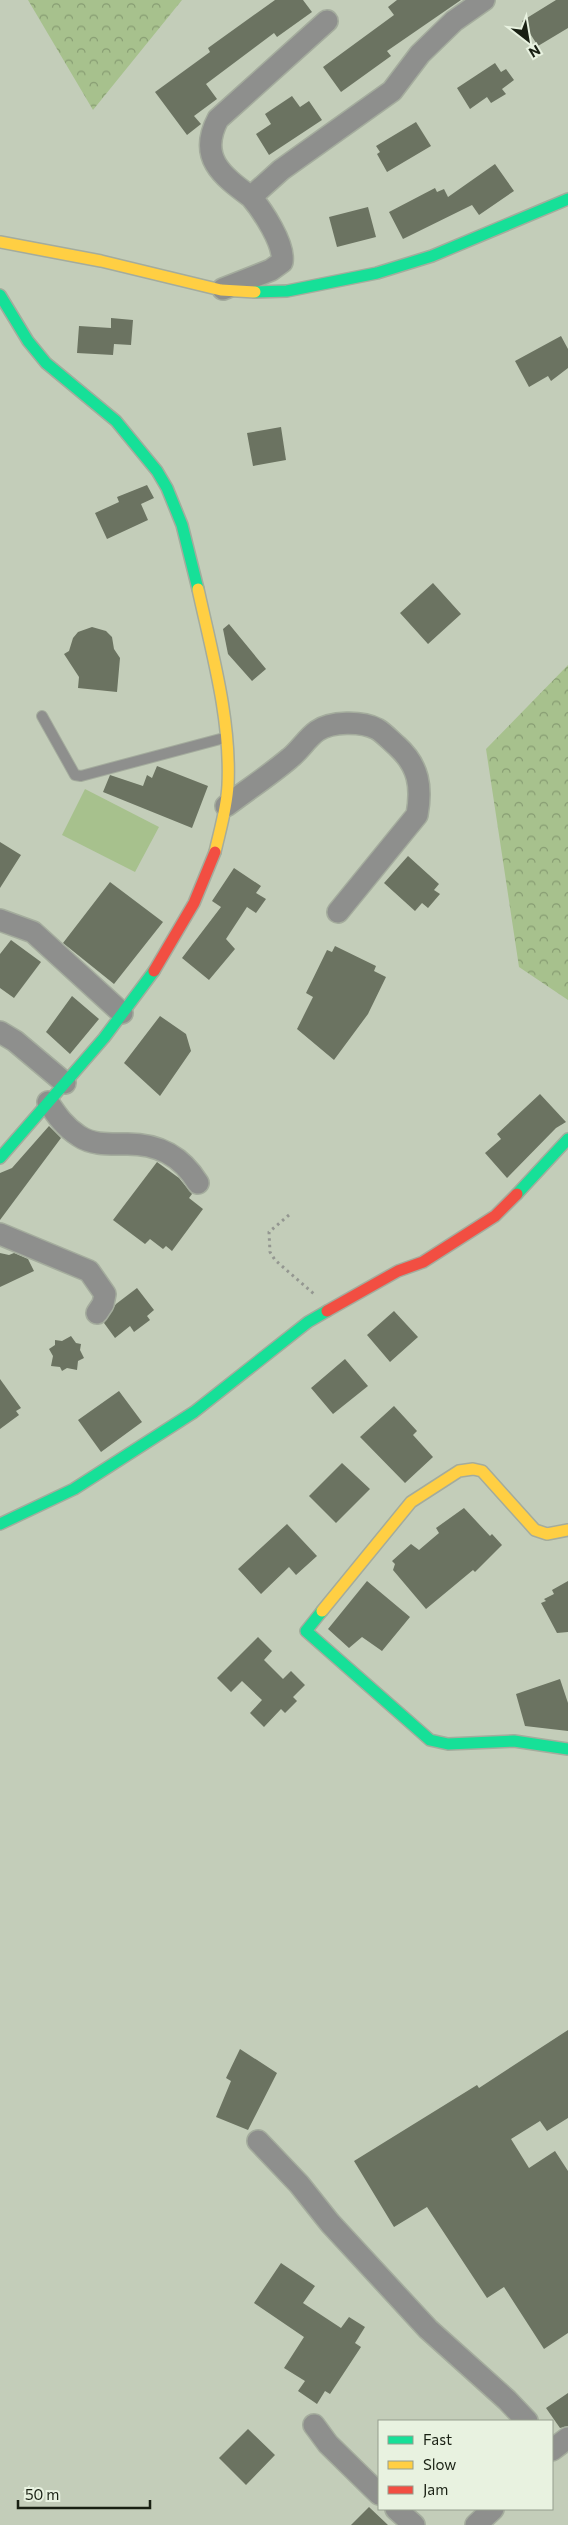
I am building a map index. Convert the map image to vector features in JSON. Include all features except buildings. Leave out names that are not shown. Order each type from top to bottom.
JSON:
[{"type":"street","points":[[250,197],[281,170],[392,91],[420,54],[454,21],[484,0]]},
{"type":"street","points":[[221,290],[271,270],[282,262],[283,255],[268,222],[250,197],[233,184],[216,166],[209,142],[211,133],[218,119],[328,21]]},
{"type":"street","points":[[0,242],[101,261],[221,290],[264,293],[286,291],[377,272],[432,256],[568,199]]},
{"type":"street","points":[[0,295],[39,356],[69,384],[101,407],[129,434],[158,472],[176,505],[214,658],[225,738],[228,785],[226,806],[213,857],[186,919],[158,966],[65,1083],[0,1158]]},
{"type":"street","points":[[226,806],[290,758],[318,730],[334,724],[355,724],[376,729],[398,747],[409,758],[419,776],[421,795],[417,815],[338,912]]},
{"type":"street","points":[[0,920],[33,932],[122,1013]]},
{"type":"street","points":[[0,1032],[15,1041],[65,1083]]},
{"type":"street","points":[[48,1102],[61,1122],[80,1138],[104,1145],[151,1145],[172,1154],[189,1169],[198,1183]]},
{"type":"street","points":[[0,1524],[74,1489],[194,1412],[308,1322],[398,1271],[423,1262],[495,1216],[568,1139]]},
{"type":"street","points":[[0,1234],[89,1271],[105,1294],[104,1304],[97,1313]]},
{"type":"street","points":[[568,1530],[540,1533],[526,1522],[482,1471],[473,1469],[459,1471],[411,1502],[306,1631],[430,1740],[450,1745],[461,1742],[506,1740],[568,1749]]},
{"type":"street","points":[[258,2141],[428,2329],[507,2400],[526,2420]]},
{"type":"street","points":[[314,2425],[328,2444],[378,2493]]},
{"type":"street","points":[[397,2510],[414,2525]]},
{"type":"street","points":[[476,2525],[492,2510]]},
{"type":"lane","points":[[42,716],[75,775],[81,776],[225,738]]},
{"type":"path","points":[[289,1215],[269,1232],[270,1252],[275,1260],[331,1309]]},
{"type":"green space","points":[[28,0],[182,0],[93,110]]},
{"type":"green space","points":[[568,665],[568,1000],[519,967],[486,749]]},
{"type":"green space","points":[[85,789],[159,827],[135,872],[62,835]]},
{"type":"traffic: fast","points":[[255,292],[287,291],[377,273],[432,256],[568,199]]},
{"type":"traffic: fast","points":[[0,295],[28,341],[46,363],[116,421],[157,471],[167,488],[182,525],[198,589]]},
{"type":"traffic: fast","points":[[0,1158],[104,1038],[154,971]]},
{"type":"traffic: fast","points":[[517,1194],[568,1139]]},
{"type":"traffic: fast","points":[[0,1524],[74,1489],[194,1412],[308,1322],[327,1311]]},
{"type":"traffic: fast","points":[[322,1611],[306,1631],[430,1740],[448,1744],[514,1741],[568,1749]]},
{"type":"traffic: slow","points":[[0,242],[101,261],[221,290],[255,292]]},
{"type":"traffic: slow","points":[[198,589],[224,711],[227,736],[228,785],[223,819],[215,852]]},
{"type":"traffic: slow","points":[[322,1611],[411,1502],[459,1471],[473,1469],[482,1471],[535,1530],[547,1534],[568,1530]]},
{"type":"traffic: jam","points":[[154,971],[194,903],[215,852]]},
{"type":"traffic: jam","points":[[327,1311],[398,1271],[423,1262],[495,1216],[517,1194]]}]
